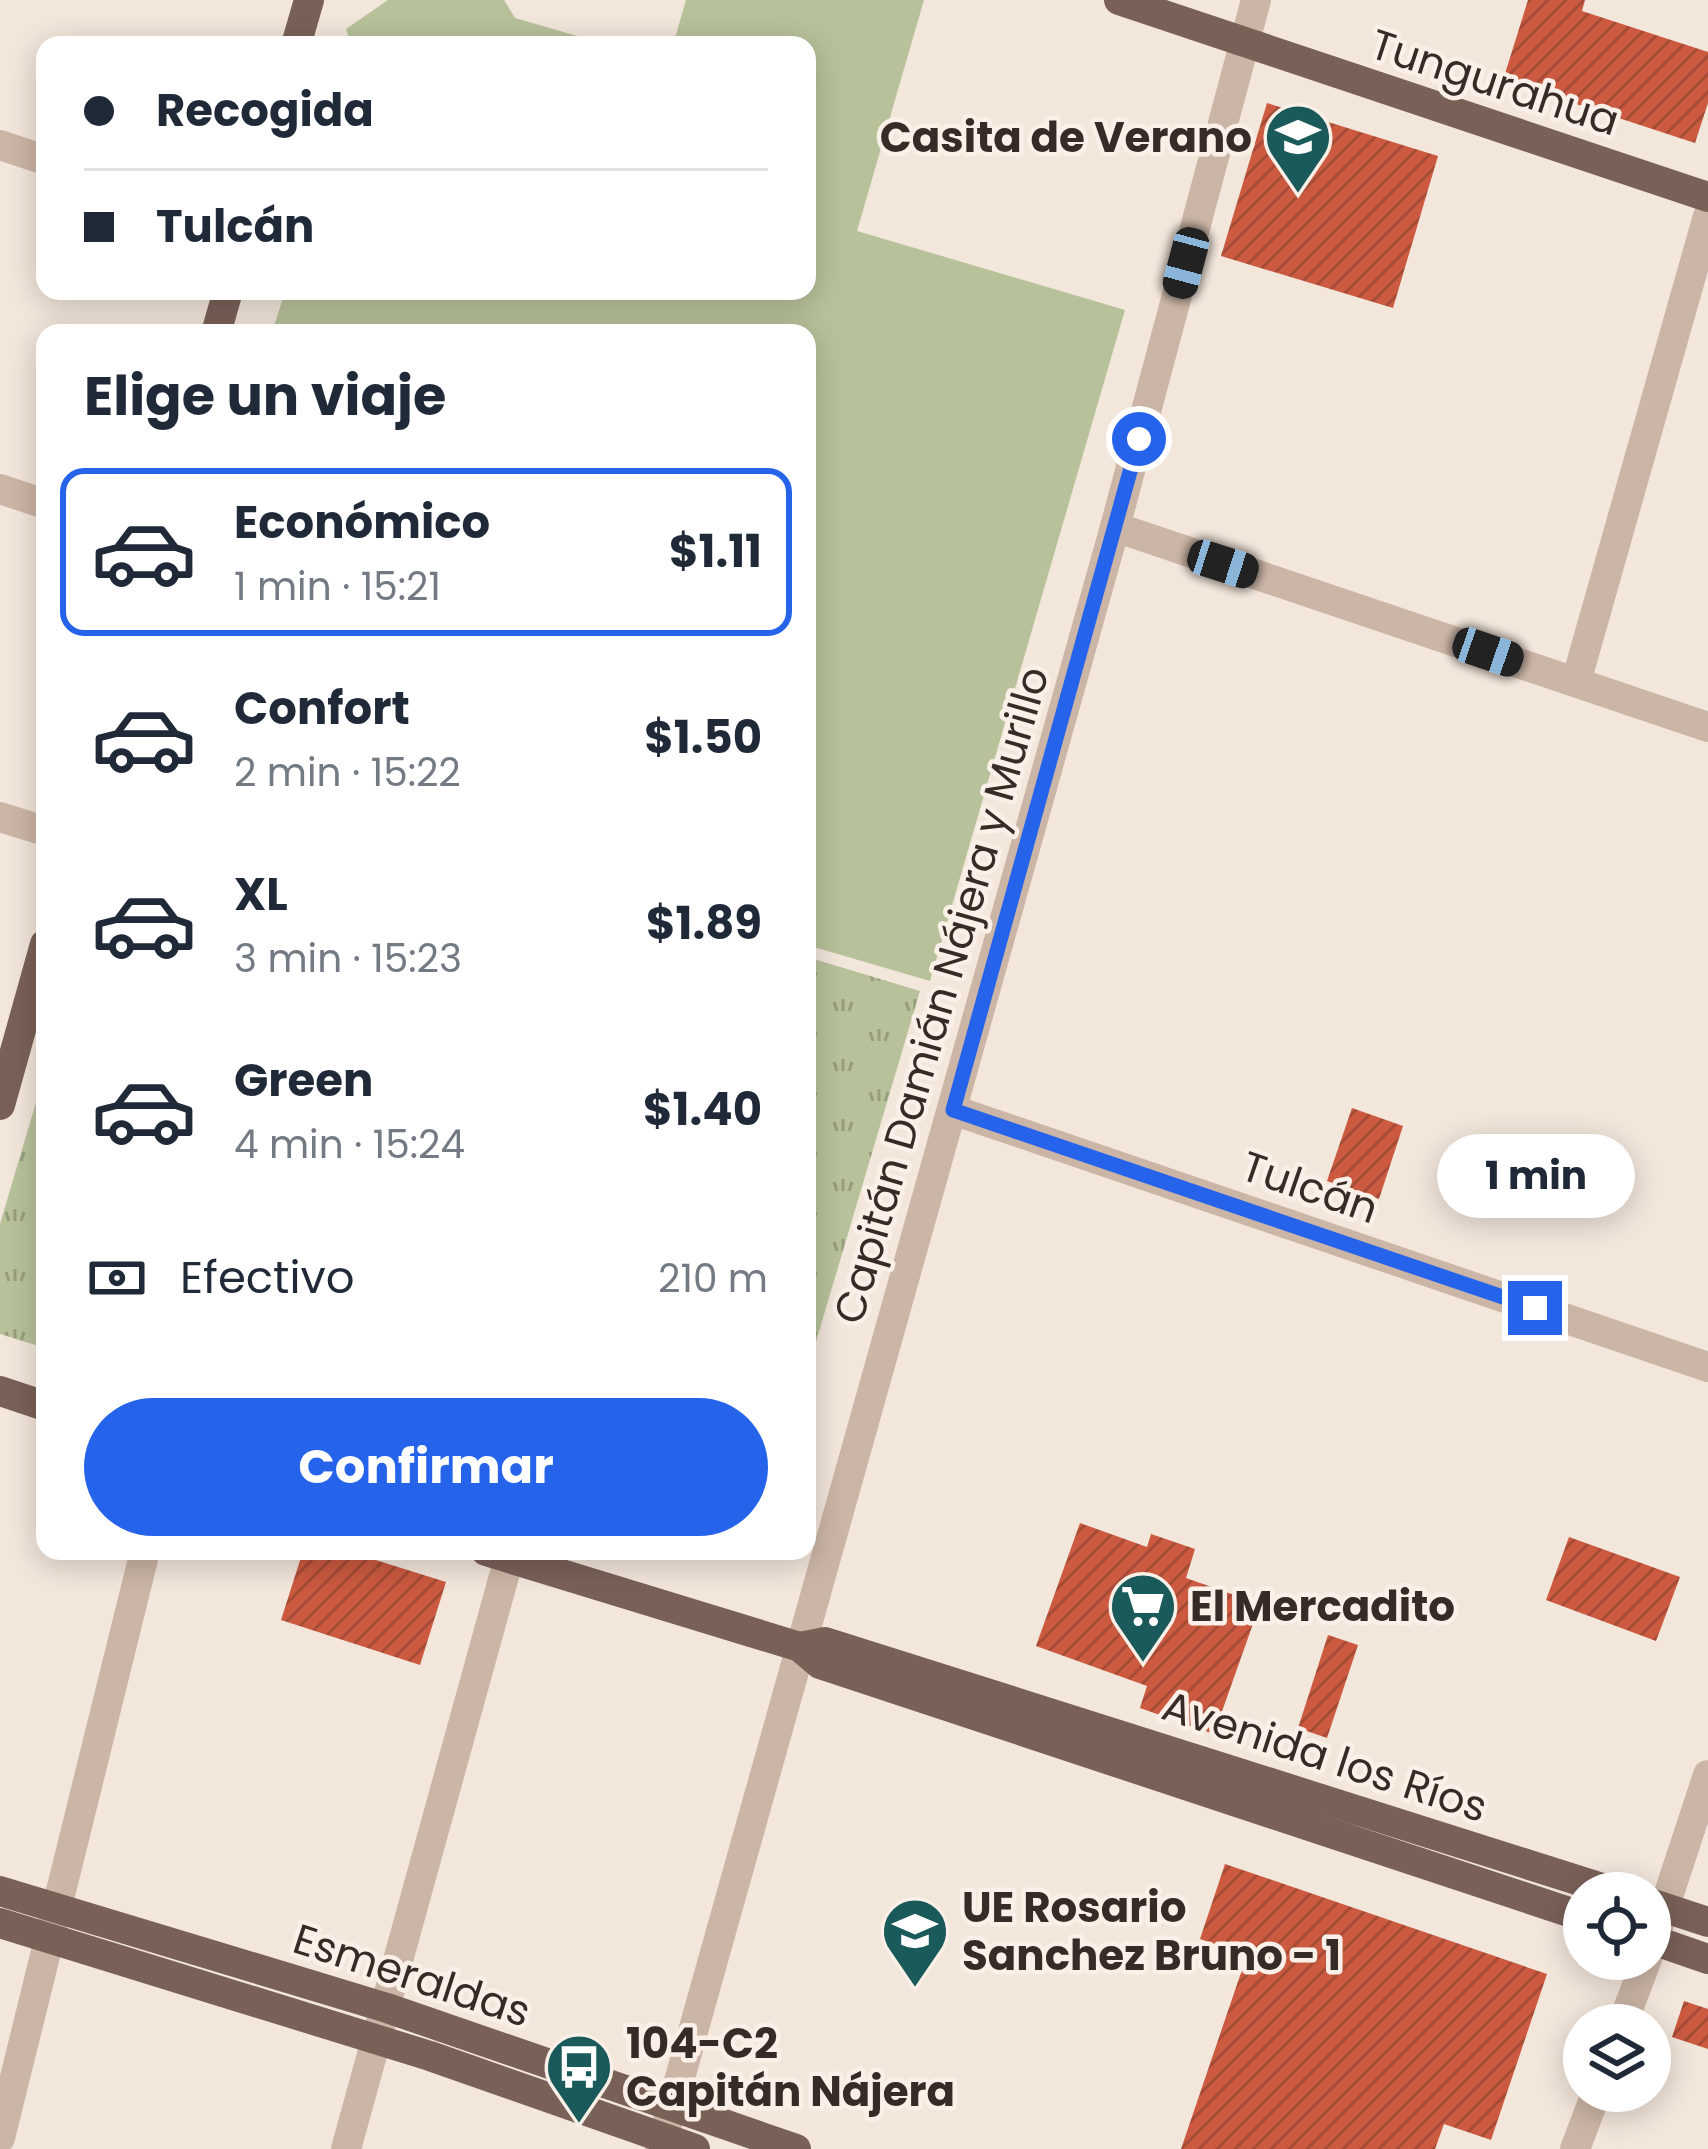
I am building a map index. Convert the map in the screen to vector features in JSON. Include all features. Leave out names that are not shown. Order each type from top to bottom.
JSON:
[{"type":"main road","points":[[299,36],[309,0]]},
{"type":"main road","name":"Tungurahua","points":[[1119,0],[1708,197]]},
{"type":"main road","points":[[0,1105],[36,976]]},
{"type":"main road","points":[[0,1391],[36,1403]]},
{"type":"main road","name":"Avenida los Ríos","points":[[513,1560],[800,1647],[820,1664],[1563,1910]]},
{"type":"main road","name":"Avenida los Ríos","points":[[800,1647],[825,1642],[1563,1876]]},
{"type":"main road","name":"Esmeraldas","points":[[0,1891],[54,1923],[661,2143],[695,2149]]},
{"type":"main road","points":[[1671,1909],[1708,1922]]},
{"type":"main road","name":"Esmeraldas","points":[[0,1923],[54,1923],[387,2008],[796,2149]]},
{"type":"main road","points":[[1671,1951],[1708,1959]]},
{"type":"street","name":"Capitán Damián Nájera y Murillo","points":[[661,2143],[1115,527],[1256,0]]},
{"type":"street","points":[[0,145],[36,157]]},
{"type":"street","points":[[1576,682],[1708,216]]},
{"type":"street","points":[[0,489],[36,502]]},
{"type":"street","points":[[1115,527],[1708,727]]},
{"type":"street","points":[[0,817],[36,828]]},
{"type":"street","name":"Tulcán","points":[[953,1110],[1708,1367]]},
{"type":"street","points":[[0,2138],[143,1560]]},
{"type":"street","points":[[346,2149],[387,2008],[496,1560]]},
{"type":"street","points":[[1671,1872],[1708,1775]]},
{"type":"street","points":[[1575,2149],[1589,2112]]},
{"type":"green space","points":[[388,0],[504,0],[515,18],[578,36],[348,36],[346,29]]},
{"type":"green space","points":[[686,0],[924,0],[857,231],[1125,310],[930,981],[816,948],[816,324],[275,324],[282,300],[816,300],[816,36],[676,36]]},
{"type":"green space","points":[[816,960],[920,991],[816,1342]]},
{"type":"green space","points":[[36,1102],[36,1345],[0,1334],[0,1224]]},
{"type":"building","points":[[1528,0],[1585,0],[1582,11],[1708,52],[1708,103],[1695,143],[1503,80]]},
{"type":"building","name":"Casita de Verano","points":[[1267,103],[1438,156],[1393,308],[1221,256]]},
{"type":"building","points":[[1352,1108],[1403,1126],[1379,1199],[1327,1181]]},
{"type":"building","points":[[1080,1523],[1147,1547],[1151,1534],[1195,1549],[1186,1578],[1260,1604],[1214,1734],[1140,1708],[1147,1686],[1036,1646]]},
{"type":"building","points":[[1569,1537],[1680,1577],[1656,1641],[1546,1600]]},
{"type":"building","points":[[300,1560],[376,1560],[446,1582],[420,1665],[281,1620]]},
{"type":"building","points":[[1328,1635],[1358,1645],[1327,1738],[1298,1728]]},
{"type":"building","points":[[1225,1864],[1547,1974],[1491,2140],[1444,2124],[1435,2149],[1181,2149],[1247,1955],[1200,1939]]},
{"type":"building","points":[[1684,2001],[1708,2009],[1708,2049],[1672,2037]]},
{"type":"place","name":"Casita de Verano","points":[[1298,196]]},
{"type":"place","name":"El Mercadito","points":[[1143,1665]]},
{"type":"place","name":"UE Rosario Sanchez Bruno - 1","points":[[915,1990]]},
{"type":"place","name":"104-C2 Capitán Nájera","points":[[579,2126]]},
{"type":"route","points":[[1139,439],[953,1110],[1535,1308]]}]
